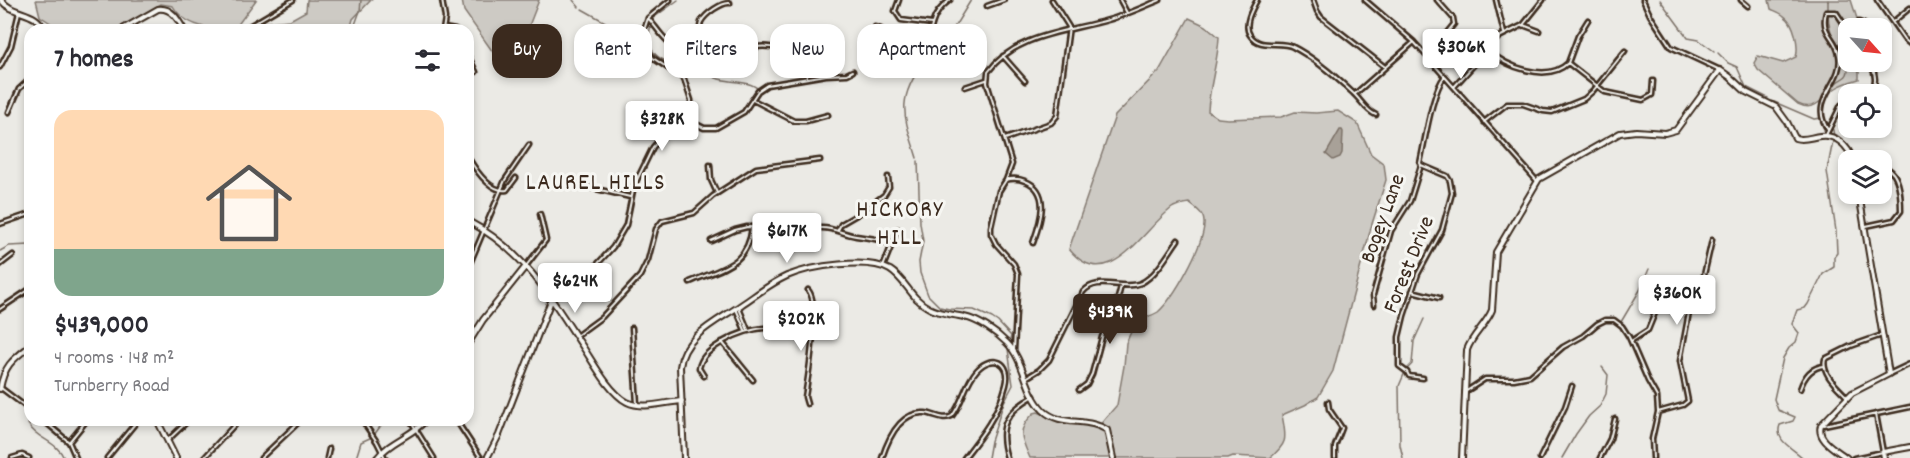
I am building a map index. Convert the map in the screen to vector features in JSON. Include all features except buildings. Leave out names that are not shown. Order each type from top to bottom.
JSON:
[{"type":"street","points":[[2,0],[9,8],[36,18],[40,24]]},
{"type":"street","points":[[252,24],[293,0]]},
{"type":"street","points":[[442,0],[444,24]]},
{"type":"street","points":[[487,458],[499,435],[552,298],[582,281],[613,248],[626,225],[630,197],[656,143],[666,134],[690,121],[691,103],[684,79],[655,60],[645,48],[644,30],[648,18],[670,0]]},
{"type":"street","points":[[899,0],[896,11],[901,20],[932,24],[938,11],[950,0]]},
{"type":"street","points":[[987,6],[1004,0]]},
{"type":"street","points":[[1004,139],[1051,123],[1057,116],[1069,30],[1067,22],[1052,0]]},
{"type":"street","points":[[1120,0],[1128,14]]},
{"type":"street","points":[[1012,349],[1018,274],[1014,264],[994,241],[991,231],[999,191],[1012,164],[986,80],[989,69],[1003,56],[1024,43],[1128,14],[1160,0]]},
{"type":"street","points":[[1257,0],[1248,23],[1252,38],[1264,44],[1292,46],[1355,95],[1369,111],[1376,115]]},
{"type":"street","points":[[1313,0],[1321,17],[1385,67]]},
{"type":"street","points":[[1365,0],[1413,42],[1537,181]]},
{"type":"street","points":[[1427,57],[1454,25],[1453,18],[1437,0]]},
{"type":"street","points":[[1496,0],[1504,33]]},
{"type":"street","points":[[1454,87],[1504,33],[1523,25],[1543,0]]},
{"type":"street","points":[[1643,0],[1671,47],[1720,70],[1746,92],[1776,107],[1795,138],[1802,140],[1826,136],[1835,139],[1848,150]]},
{"type":"street","points":[[1741,0],[1748,6]]},
{"type":"street","points":[[1877,0],[1904,39],[1910,44]]},
{"type":"street","points":[[648,18],[660,35],[680,48],[699,37],[701,23],[704,19],[723,3],[730,3]]},
{"type":"street","points":[[132,24],[163,8],[171,11],[180,24]]},
{"type":"street","points":[[1893,21],[1910,8]]},
{"type":"street","points":[[0,67],[11,46],[19,12]]},
{"type":"street","points":[[1838,52],[1825,28],[1826,12],[1836,12],[1840,18]]},
{"type":"street","points":[[1488,50],[1503,62],[1539,72],[1556,71],[1568,63],[1578,36],[1588,20]]},
{"type":"street","points":[[1523,25],[1539,31]]},
{"type":"street","points":[[1355,95],[1413,42]]},
{"type":"street","points":[[1484,122],[1500,108],[1510,104],[1526,104],[1547,112],[1558,111],[1584,99],[1625,51]]},
{"type":"street","points":[[1003,56],[1025,81]]},
{"type":"street","points":[[1568,63],[1608,93],[1645,100],[1653,92],[1653,81]]},
{"type":"street","points":[[1829,128],[1822,118],[1822,102],[1838,67]]},
{"type":"street","points":[[474,68],[476,72]]},
{"type":"street","points":[[1462,458],[1468,346],[1489,318],[1492,310],[1496,252],[1537,181],[1620,133],[1630,131],[1665,133],[1676,130],[1720,70]]},
{"type":"street","points":[[845,74],[853,71]]},
{"type":"street","name":"Bogey Lane","points":[[1374,305],[1373,295],[1392,231],[1410,201],[1421,165],[1419,163],[1439,86],[1445,76]]},
{"type":"street","points":[[690,121],[704,128],[716,128],[740,116],[759,90],[767,85],[807,78]]},
{"type":"street","points":[[965,87],[986,80]]},
{"type":"street","points":[[9,112],[19,88],[24,84]]},
{"type":"street","points":[[753,100],[794,121],[806,121],[828,115]]},
{"type":"street","points":[[1826,136],[1838,111]]},
{"type":"street","points":[[474,255],[509,173],[529,145]]},
{"type":"street","points":[[576,336],[602,317],[640,276],[648,260],[655,232],[661,222],[694,213],[717,193],[761,166],[820,160]]},
{"type":"street","points":[[710,165],[711,180],[717,193]]},
{"type":"street","name":"Forest Drive","points":[[1421,165],[1447,176],[1452,193],[1440,236],[1421,267],[1400,330],[1398,364],[1409,376],[1423,378]]},
{"type":"street","points":[[474,167],[480,177],[501,190],[507,190],[516,178]]},
{"type":"street","points":[[1863,227],[1891,221],[1897,218],[1901,211],[1896,177],[1892,172]]},
{"type":"street","points":[[838,230],[842,224],[885,194],[889,187],[888,177]]},
{"type":"street","points":[[1006,180],[1016,178],[1028,182],[1036,188],[1040,195],[1041,215],[1033,243]]},
{"type":"street","points":[[567,182],[630,197]]},
{"type":"street","points":[[1860,204],[1889,374]]},
{"type":"street","points":[[474,333],[546,240],[540,214]]},
{"type":"street","points":[[0,224],[24,216]]},
{"type":"street","points":[[474,224],[497,239],[526,266],[552,298],[613,389],[625,400],[637,404],[682,401]]},
{"type":"street","points":[[690,282],[740,258],[748,246],[752,227]]},
{"type":"street","points":[[711,241],[735,230],[752,227],[822,228],[875,238],[890,244]]},
{"type":"street","points":[[883,267],[890,244],[898,229]]},
{"type":"street","points":[[1026,378],[1042,368],[1049,360],[1084,289],[1096,284],[1121,286],[1137,284],[1147,279],[1178,240]]},
{"type":"street","points":[[1658,412],[1683,405],[1688,401],[1680,364],[1689,310],[1701,288],[1712,240]]},
{"type":"street","points":[[0,264],[13,255]]},
{"type":"street","points":[[684,458],[680,364],[685,349],[697,336],[782,278],[797,272],[855,264],[883,267],[896,274],[910,294],[921,303],[941,313],[974,320],[996,334],[1012,349],[1042,409],[1057,419],[1090,422],[1107,430],[1113,458]]},
{"type":"street","points":[[1079,390],[1087,384],[1092,374],[1102,336],[1117,302],[1121,286]]},
{"type":"street","points":[[807,404],[805,397],[813,325],[812,295],[808,290]]},
{"type":"street","points":[[1412,291],[1439,298]]},
{"type":"street","points":[[0,309],[24,293]]},
{"type":"street","points":[[1631,341],[1646,333],[1657,308],[1662,303],[1689,310]]},
{"type":"street","points":[[737,308],[747,330]]},
{"type":"street","points":[[1465,392],[1487,378],[1514,379],[1530,376],[1563,347],[1605,320],[1611,320],[1619,324],[1631,341],[1648,381],[1658,397],[1658,412],[1652,438],[1653,458]]},
{"type":"street","points":[[704,376],[699,368],[706,354],[722,342],[747,330],[813,325]]},
{"type":"street","points":[[632,328],[637,404]]},
{"type":"street","points":[[1847,397],[1830,378],[1824,361],[1827,357],[1882,335]]},
{"type":"street","points":[[722,342],[753,380]]},
{"type":"street","points":[[24,351],[8,365],[1,376],[0,389],[9,392],[24,405]]},
{"type":"street","points":[[882,458],[889,438],[899,424],[912,415],[920,413],[942,418],[950,417],[955,412],[975,373],[986,362],[997,361],[1005,370],[1006,386],[990,424],[964,458]]},
{"type":"street","points":[[1847,458],[1822,438],[1821,425],[1847,397],[1861,387],[1910,364]]},
{"type":"street","points":[[1800,389],[1811,371],[1818,366],[1824,366]]},
{"type":"street","points":[[1540,458],[1565,407],[1572,386]]},
{"type":"street","points":[[1007,458],[1003,438],[1007,419],[1016,407],[1034,396]]},
{"type":"street","points":[[1328,402],[1329,409],[1342,428],[1335,446],[1335,458]]},
{"type":"street","points":[[1821,425],[1910,407]]},
{"type":"street","points":[[1876,414],[1884,458]]},
{"type":"street","points":[[1600,458],[1610,439],[1615,419]]},
{"type":"street","points":[[50,426],[69,442],[76,458]]},
{"type":"street","points":[[69,442],[82,426]]},
{"type":"street","points":[[107,458],[133,426]]},
{"type":"street","points":[[160,426],[176,458]]},
{"type":"street","points":[[168,440],[183,426]]},
{"type":"street","points":[[204,458],[233,426]]},
{"type":"street","points":[[261,458],[295,426]]},
{"type":"street","points":[[366,426],[383,451],[385,458]]},
{"type":"street","points":[[414,426],[434,458]]},
{"type":"street","points":[[377,458],[383,451],[419,426]]},
{"type":"street","points":[[460,426],[482,458]]},
{"type":"street","points":[[1854,458],[1910,447]]},
{"type":"street","points":[[327,458],[329,449]]},
{"type":"street","points":[[12,458],[22,455],[29,458]]},
{"type":"shaded area","points":[[36,0],[256,0],[238,24],[194,24],[184,19],[173,6],[161,4],[126,24],[52,24],[40,16]]},
{"type":"shaded area","points":[[307,0],[371,0],[353,19],[352,24],[257,24],[290,20],[306,11]]},
{"type":"shaded area","points":[[462,0],[539,0],[530,24],[492,24],[492,51],[464,11]]},
{"type":"shaded area","points":[[1769,0],[1851,0],[1857,18],[1838,18],[1838,72],[1859,72],[1859,79],[1838,84],[1838,87],[1810,107],[1798,104],[1758,70],[1754,63],[1758,56],[1783,63],[1796,57],[1796,41],[1791,24],[1783,15],[1771,9]]},
{"type":"shaded area","points":[[1189,18],[1206,26],[1219,37],[1208,111],[1218,118],[1228,119],[1281,117],[1295,112],[1338,111],[1357,123],[1371,154],[1384,164],[1386,180],[1333,371],[1318,397],[1282,415],[1285,439],[1270,458],[1233,456],[1228,458],[1030,458],[1024,445],[1022,429],[1034,413],[1038,412],[1062,422],[1098,427],[1117,405],[1126,343],[1136,321],[1158,312],[1165,305],[1187,271],[1199,245],[1204,221],[1200,212],[1189,203],[1172,208],[1124,255],[1111,263],[1097,266],[1083,262],[1069,249],[1115,116],[1159,71]]},
{"type":"shaded area","points":[[1340,130],[1343,132],[1342,153],[1340,157],[1333,160],[1326,154]]},
{"type":"waterway","points":[[355,24],[361,0]]},
{"type":"waterway","points":[[573,0],[579,7]]},
{"type":"waterway","points":[[652,19],[678,0]]},
{"type":"waterway","points":[[956,24],[971,0]]},
{"type":"waterway","points":[[1660,0],[1688,38],[1699,40],[1714,51]]},
{"type":"waterway","points":[[1828,0],[1828,9]]},
{"type":"waterway","points":[[582,9],[609,24]]},
{"type":"waterway","points":[[1803,458],[1780,436],[1780,425],[1793,421],[1795,417],[1778,410],[1774,399],[1783,358],[1796,342],[1799,333],[1792,324],[1797,310],[1805,308],[1823,274],[1834,267],[1834,257],[1837,253],[1827,171],[1834,136],[1833,130],[1824,118],[1824,113],[1830,91],[1838,81],[1846,76],[1848,66],[1845,55],[1831,32],[1828,13]]},
{"type":"waterway","points":[[652,49],[658,57],[664,60],[690,64],[715,78],[745,83],[758,89]]},
{"type":"waterway","points":[[1718,53],[1728,63],[1737,67],[1746,87],[1768,98]]},
{"type":"waterway","points":[[914,78],[906,98],[905,109],[917,158]]},
{"type":"waterway","points":[[1772,101],[1814,119],[1821,118]]},
{"type":"waterway","points":[[918,161],[920,223],[923,241],[919,262],[920,273],[928,295],[940,307],[974,310],[992,318],[1011,336],[1008,349],[1013,385],[1004,402],[988,458]]},
{"type":"waterway","points":[[0,251],[9,246],[24,245]]},
{"type":"waterway","points":[[1621,322],[1640,290],[1649,269]]},
{"type":"waterway","points":[[1407,369],[1412,364],[1414,341],[1424,319]]},
{"type":"waterway","points":[[1562,458],[1576,434],[1589,416],[1600,406],[1606,394],[1608,375],[1602,367]]},
{"type":"waterway","points":[[1403,458],[1400,445],[1399,386],[1405,372]]},
{"type":"waterway","points":[[30,426],[57,448],[64,458]]},
{"type":"waterway","points":[[374,435],[381,426]]},
{"type":"waterway","points":[[356,458],[361,442],[372,437]]},
{"type":"district","name":"LAUREL HILLS","points":[[596,184]]},
{"type":"district","name":"HICKORY HILL","points":[[900,225]]}]
